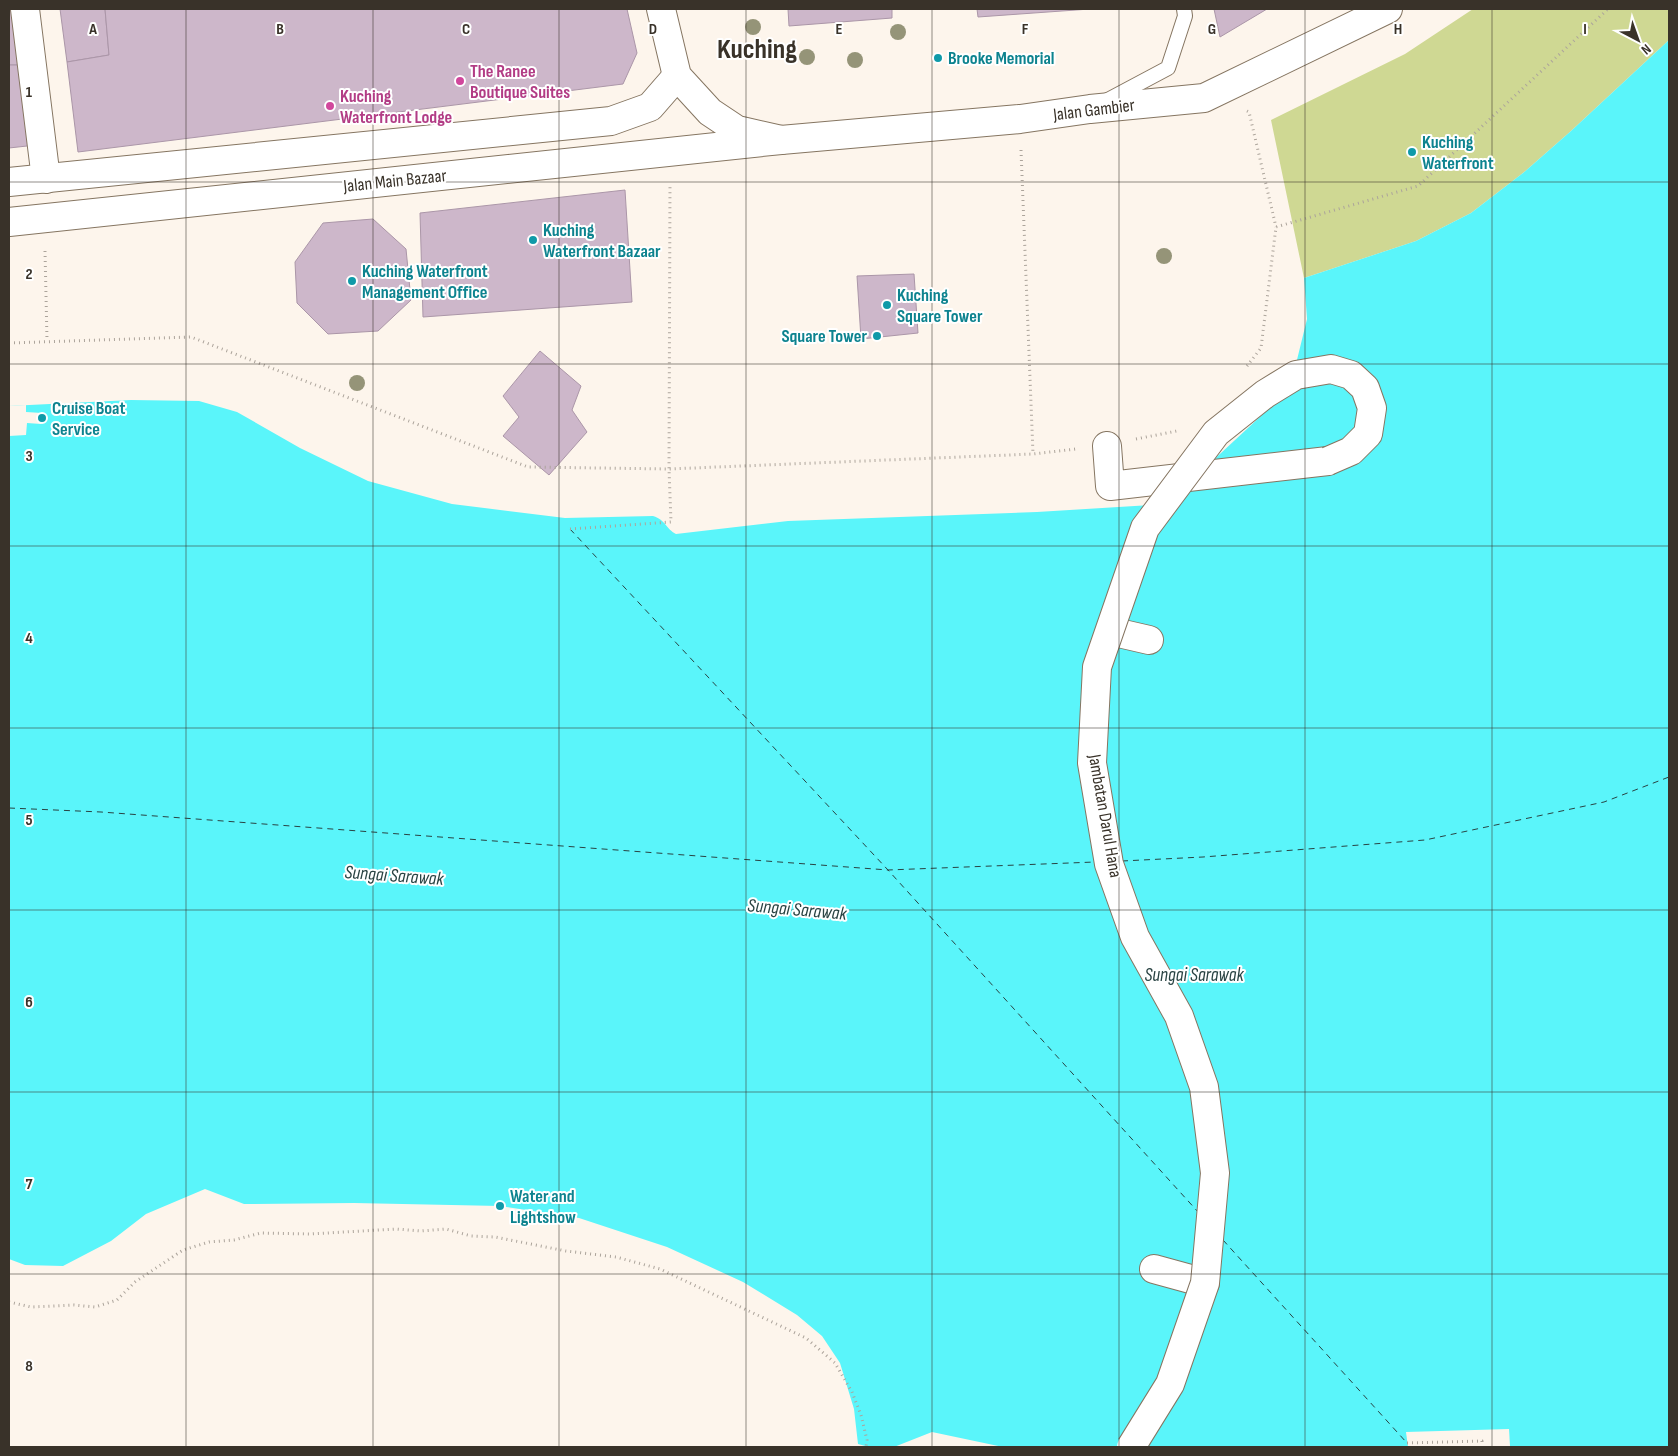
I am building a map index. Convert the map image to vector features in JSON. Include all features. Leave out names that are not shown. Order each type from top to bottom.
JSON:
[{"type":"main road","points":[[25,9],[46,178]]},
{"type":"main road","points":[[661,9],[678,76],[710,112],[737,130],[780,140]]},
{"type":"main road","name":"Jalan Gambier","points":[[780,140],[1020,119],[1090,109],[1204,98],[1388,9]]},
{"type":"main road","points":[[9,182],[611,121],[650,107],[678,76]]},
{"type":"main road","name":"Jalan Main Bazaar","points":[[9,222],[780,140]]},
{"type":"main road","name":"Jambatan Darul Hana","points":[[1107,446],[1110,486],[1120,485],[1179,478],[1189,477],[1229,472],[1331,461],[1351,451],[1368,434],[1372,408],[1365,388],[1351,375],[1331,369],[1296,375],[1265,394],[1216,433],[1186,473],[1181,481],[1145,528],[1097,667],[1092,763],[1110,864],[1136,938],[1179,1016],[1204,1087],[1215,1173],[1205,1283],[1170,1384],[1131,1447]]},
{"type":"main road","points":[[1110,631],[1149,640]]},
{"type":"main road","points":[[1154,1269],[1205,1283]]},
{"type":"lane","points":[[1090,109],[1168,68],[1185,16],[1184,9]]},
{"type":"path","points":[[1276,227],[1418,186],[1608,9]]},
{"type":"path","points":[[1204,98],[1249,112],[1276,227],[1261,348],[1244,371]]},
{"type":"path","points":[[1020,119],[1033,454]]},
{"type":"path","points":[[570,529],[671,522],[669,468],[670,152]]},
{"type":"path","points":[[44,218],[47,340]]},
{"type":"path","points":[[9,343],[47,340],[191,337],[528,467],[669,468],[1033,454],[1107,446],[1184,430]]},
{"type":"path","points":[[9,1302],[31,1307],[74,1305],[95,1308],[117,1300],[135,1282],[183,1250],[209,1242],[234,1240],[261,1233],[310,1234],[396,1229],[421,1231],[446,1228],[470,1236],[495,1237],[566,1251],[616,1257],[660,1269],[806,1338],[835,1363],[852,1392],[861,1415],[867,1440],[866,1447]]},
{"type":"path","points":[[1407,1443],[1482,1441],[1482,1447]]},
{"type":"green space","name":"Kuching Waterfront","points":[[1473,9],[1669,9],[1669,40],[1523,173],[1471,213],[1416,241],[1304,278],[1271,120],[1405,54]]},
{"type":"water","name":"Sungai Sarawak","points":[[1669,40],[1669,1447],[1003,1447],[932,1432],[894,1447],[869,1447],[858,1444],[854,1409],[840,1363],[822,1336],[797,1315],[743,1282],[667,1247],[579,1218],[500,1206],[354,1203],[244,1204],[205,1189],[146,1214],[111,1241],[63,1266],[25,1265],[9,1259],[9,406],[131,400],[199,401],[237,412],[300,448],[368,481],[452,504],[565,518],[653,516],[661,520],[676,534],[788,521],[1037,512],[1151,505],[1180,491],[1277,401],[1295,368],[1307,319],[1304,278],[1416,241],[1471,213],[1523,173]]},
{"type":"pier","points":[[26,405],[26,412],[42,413],[41,424],[27,423],[26,435],[9,436],[9,406]]},
{"type":"pier","points":[[1509,1429],[1510,1446],[1408,1447],[1406,1432]]},
{"type":"building","points":[[9,9],[16,9],[24,65],[9,65]]},
{"type":"building","points":[[60,9],[105,9],[109,55],[67,62]]},
{"type":"building","points":[[105,9],[627,9],[637,53],[623,84],[78,152],[67,62],[109,55]]},
{"type":"building","points":[[788,9],[892,9],[892,18],[789,26]]},
{"type":"building","points":[[977,9],[1090,9],[978,17]]},
{"type":"building","points":[[1214,9],[1267,9],[1220,37]]},
{"type":"building","points":[[9,65],[24,65],[36,145],[9,148]]},
{"type":"building","points":[[625,190],[632,302],[423,317],[420,213]]},
{"type":"building","name":"Kuching Waterfront Management Office","points":[[373,219],[406,249],[411,300],[378,331],[328,334],[297,303],[295,262],[323,223]]},
{"type":"building","name":"Kuching Square Tower","points":[[914,274],[918,333],[861,339],[857,276]]},
{"type":"building","points":[[540,351],[581,386],[572,410],[587,432],[549,475],[503,436],[519,417],[503,396]]},
{"type":"ferry route","points":[[570,529],[888,870],[1199,1213]]},
{"type":"ferry route","points":[[1122,861],[1203,857],[1425,840],[1604,802],[1669,777]]},
{"type":"ferry route","points":[[9,808],[101,812],[888,870],[1095,862]]},
{"type":"ferry route","points":[[1223,1240],[1407,1443]]},
{"type":"place","name":"Brooke Memorial","points":[[938,58]]},
{"type":"place","name":"The Ranee Boutique Suites","points":[[460,81]]},
{"type":"place","name":"Kuching Waterfront Lodge","points":[[330,106]]},
{"type":"place","name":"Kuching Waterfront","points":[[1412,152]]},
{"type":"place","name":"Kuching Waterfront Bazaar","points":[[533,240]]},
{"type":"place","name":"Kuching Waterfront Management Office","points":[[352,281]]},
{"type":"place","name":"Kuching Square Tower","points":[[887,305]]},
{"type":"place","name":"Square Tower","points":[[877,336]]},
{"type":"place","name":"Cruise Boat Service","points":[[42,418]]},
{"type":"place","name":"Water and Lightshow","points":[[500,1206]]},
{"type":"district","name":"Kuching","points":[[757,49]]}]
